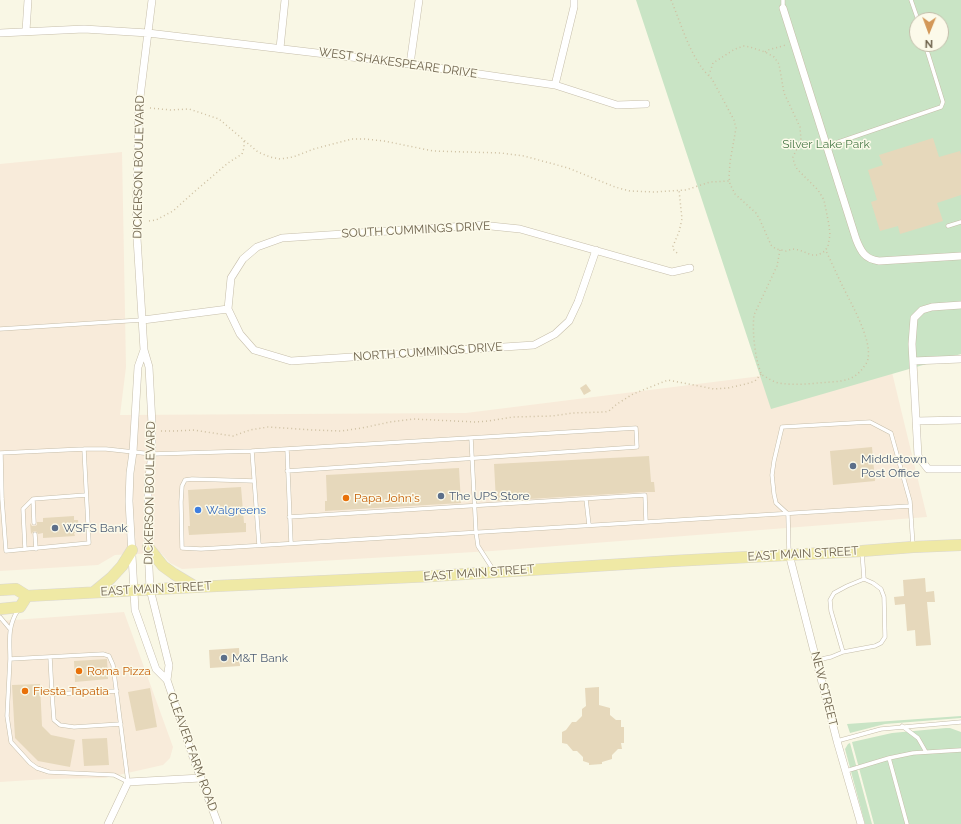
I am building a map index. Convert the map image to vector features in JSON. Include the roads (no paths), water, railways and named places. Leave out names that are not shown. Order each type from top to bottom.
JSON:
[{"type":"main road","name":"EAST MAIN STREET","points":[[0,590],[16,589],[26,596],[195,586],[433,576],[961,545]]},
{"type":"main road","points":[[148,547],[164,566],[174,574],[195,586]]},
{"type":"main road","points":[[94,592],[111,578],[122,566],[132,550]]},
{"type":"main road","points":[[0,609],[20,607],[26,596]]},
{"type":"street","points":[[26,31],[28,0]]},
{"type":"street","name":"DICKERSON BOULEVARD","points":[[150,589],[148,484],[152,454],[152,424],[149,367],[144,350],[136,222],[139,105],[152,0]]},
{"type":"street","points":[[280,48],[285,0]]},
{"type":"street","points":[[410,64],[419,0]]},
{"type":"street","points":[[555,85],[574,7],[574,0]]},
{"type":"street","points":[[783,8],[856,239],[862,252],[872,260],[879,261],[961,256]]},
{"type":"street","name":"WEST SHAKESPEARE DRIVE","points":[[0,33],[84,29],[148,33],[410,64],[555,85],[617,105],[646,104]]},
{"type":"street","name":"SOUTH CUMMINGS DRIVE","points":[[228,309],[231,278],[243,259],[257,247],[282,238],[481,225],[520,229],[672,272],[690,268]]},
{"type":"street","name":"NORTH CUMMINGS DRIVE","points":[[228,309],[240,334],[254,350],[291,360],[534,345],[555,334],[569,322],[578,302],[596,250]]},
{"type":"street","points":[[961,305],[932,307],[922,310],[914,318],[912,344],[918,456],[928,469],[961,469]]},
{"type":"street","points":[[143,320],[228,309]]},
{"type":"street","name":"DICKERSON BOULEVARD","points":[[134,590],[129,500],[130,473],[133,452],[138,367],[144,350]]},
{"type":"street","points":[[913,361],[961,359]]},
{"type":"street","points":[[916,421],[961,420]]},
{"type":"street","name":"NEW STREET","points":[[789,554],[860,824]]},
{"type":"street","name":"CLEAVER FARM ROAD","points":[[150,589],[169,665],[167,680]]},
{"type":"street","name":"CLEAVER FARM ROAD","points":[[134,590],[135,610],[156,669],[167,680],[218,824]]},
{"type":"street","points":[[103,824],[108,824],[128,782],[201,778]]},
{"type":"lane","points":[[783,0],[783,8]]},
{"type":"lane","points":[[911,0],[915,12]]},
{"type":"lane","points":[[827,146],[941,107],[943,102],[927,52]]},
{"type":"lane","points":[[948,226],[961,222]]},
{"type":"lane","points":[[0,329],[143,320]]},
{"type":"lane","points":[[789,554],[788,514],[776,503],[772,475],[782,428],[870,422],[891,433],[910,501],[913,547]]},
{"type":"lane","points":[[84,449],[89,543],[6,551],[0,453],[84,449],[106,449],[152,454],[252,451],[636,428],[637,447],[287,471]]},
{"type":"lane","points":[[471,438],[478,546],[495,572]]},
{"type":"lane","points":[[286,449],[290,543]]},
{"type":"lane","points":[[252,451],[259,545]]},
{"type":"lane","points":[[254,481],[185,480],[182,486],[181,502],[182,548],[201,549],[910,506]]},
{"type":"lane","points":[[25,549],[23,509],[33,499],[86,495]]},
{"type":"lane","points":[[289,517],[645,495],[646,522]]},
{"type":"lane","points":[[33,499],[34,522]]},
{"type":"lane","points":[[586,499],[589,525]]},
{"type":"lane","points":[[35,534],[36,549]]},
{"type":"lane","points":[[862,551],[864,579]]},
{"type":"lane","points":[[817,660],[831,657],[843,652],[875,646],[882,643],[886,637],[884,597],[881,589],[864,579],[834,593],[830,600],[831,611],[843,652]]},
{"type":"lane","points":[[20,607],[13,617],[10,629],[7,716],[11,742],[30,763],[37,768],[49,772],[114,774],[128,782]]},
{"type":"lane","points":[[0,617],[10,629]]},
{"type":"lane","points":[[10,659],[103,654],[109,656],[113,665],[117,691],[128,782]]},
{"type":"lane","points":[[50,657],[54,720],[60,725],[74,727],[121,724]]},
{"type":"lane","points":[[52,694],[117,691]]},
{"type":"lane","points":[[838,741],[882,729],[902,726],[961,722]]},
{"type":"lane","points":[[902,726],[918,738],[926,752]]},
{"type":"lane","points":[[846,772],[889,758],[913,753],[961,750]]},
{"type":"lane","points":[[889,758],[907,824]]},
{"type":"place","name":"Middletown Post Office","points":[[853,466]]},
{"type":"place","name":"The UPS Store","points":[[441,496]]},
{"type":"place","name":"Papa John's","points":[[346,498]]},
{"type":"place","name":"Walgreens","points":[[198,510]]},
{"type":"place","name":"WSFS Bank","points":[[55,528]]},
{"type":"place","name":"M&T Bank","points":[[224,658]]},
{"type":"place","name":"Roma Pizza","points":[[79,671]]},
{"type":"place","name":"Fiesta Tapatia","points":[[25,691]]},
{"type":"park label","name":"Silver Lake Park","points":[[826,144]]}]
